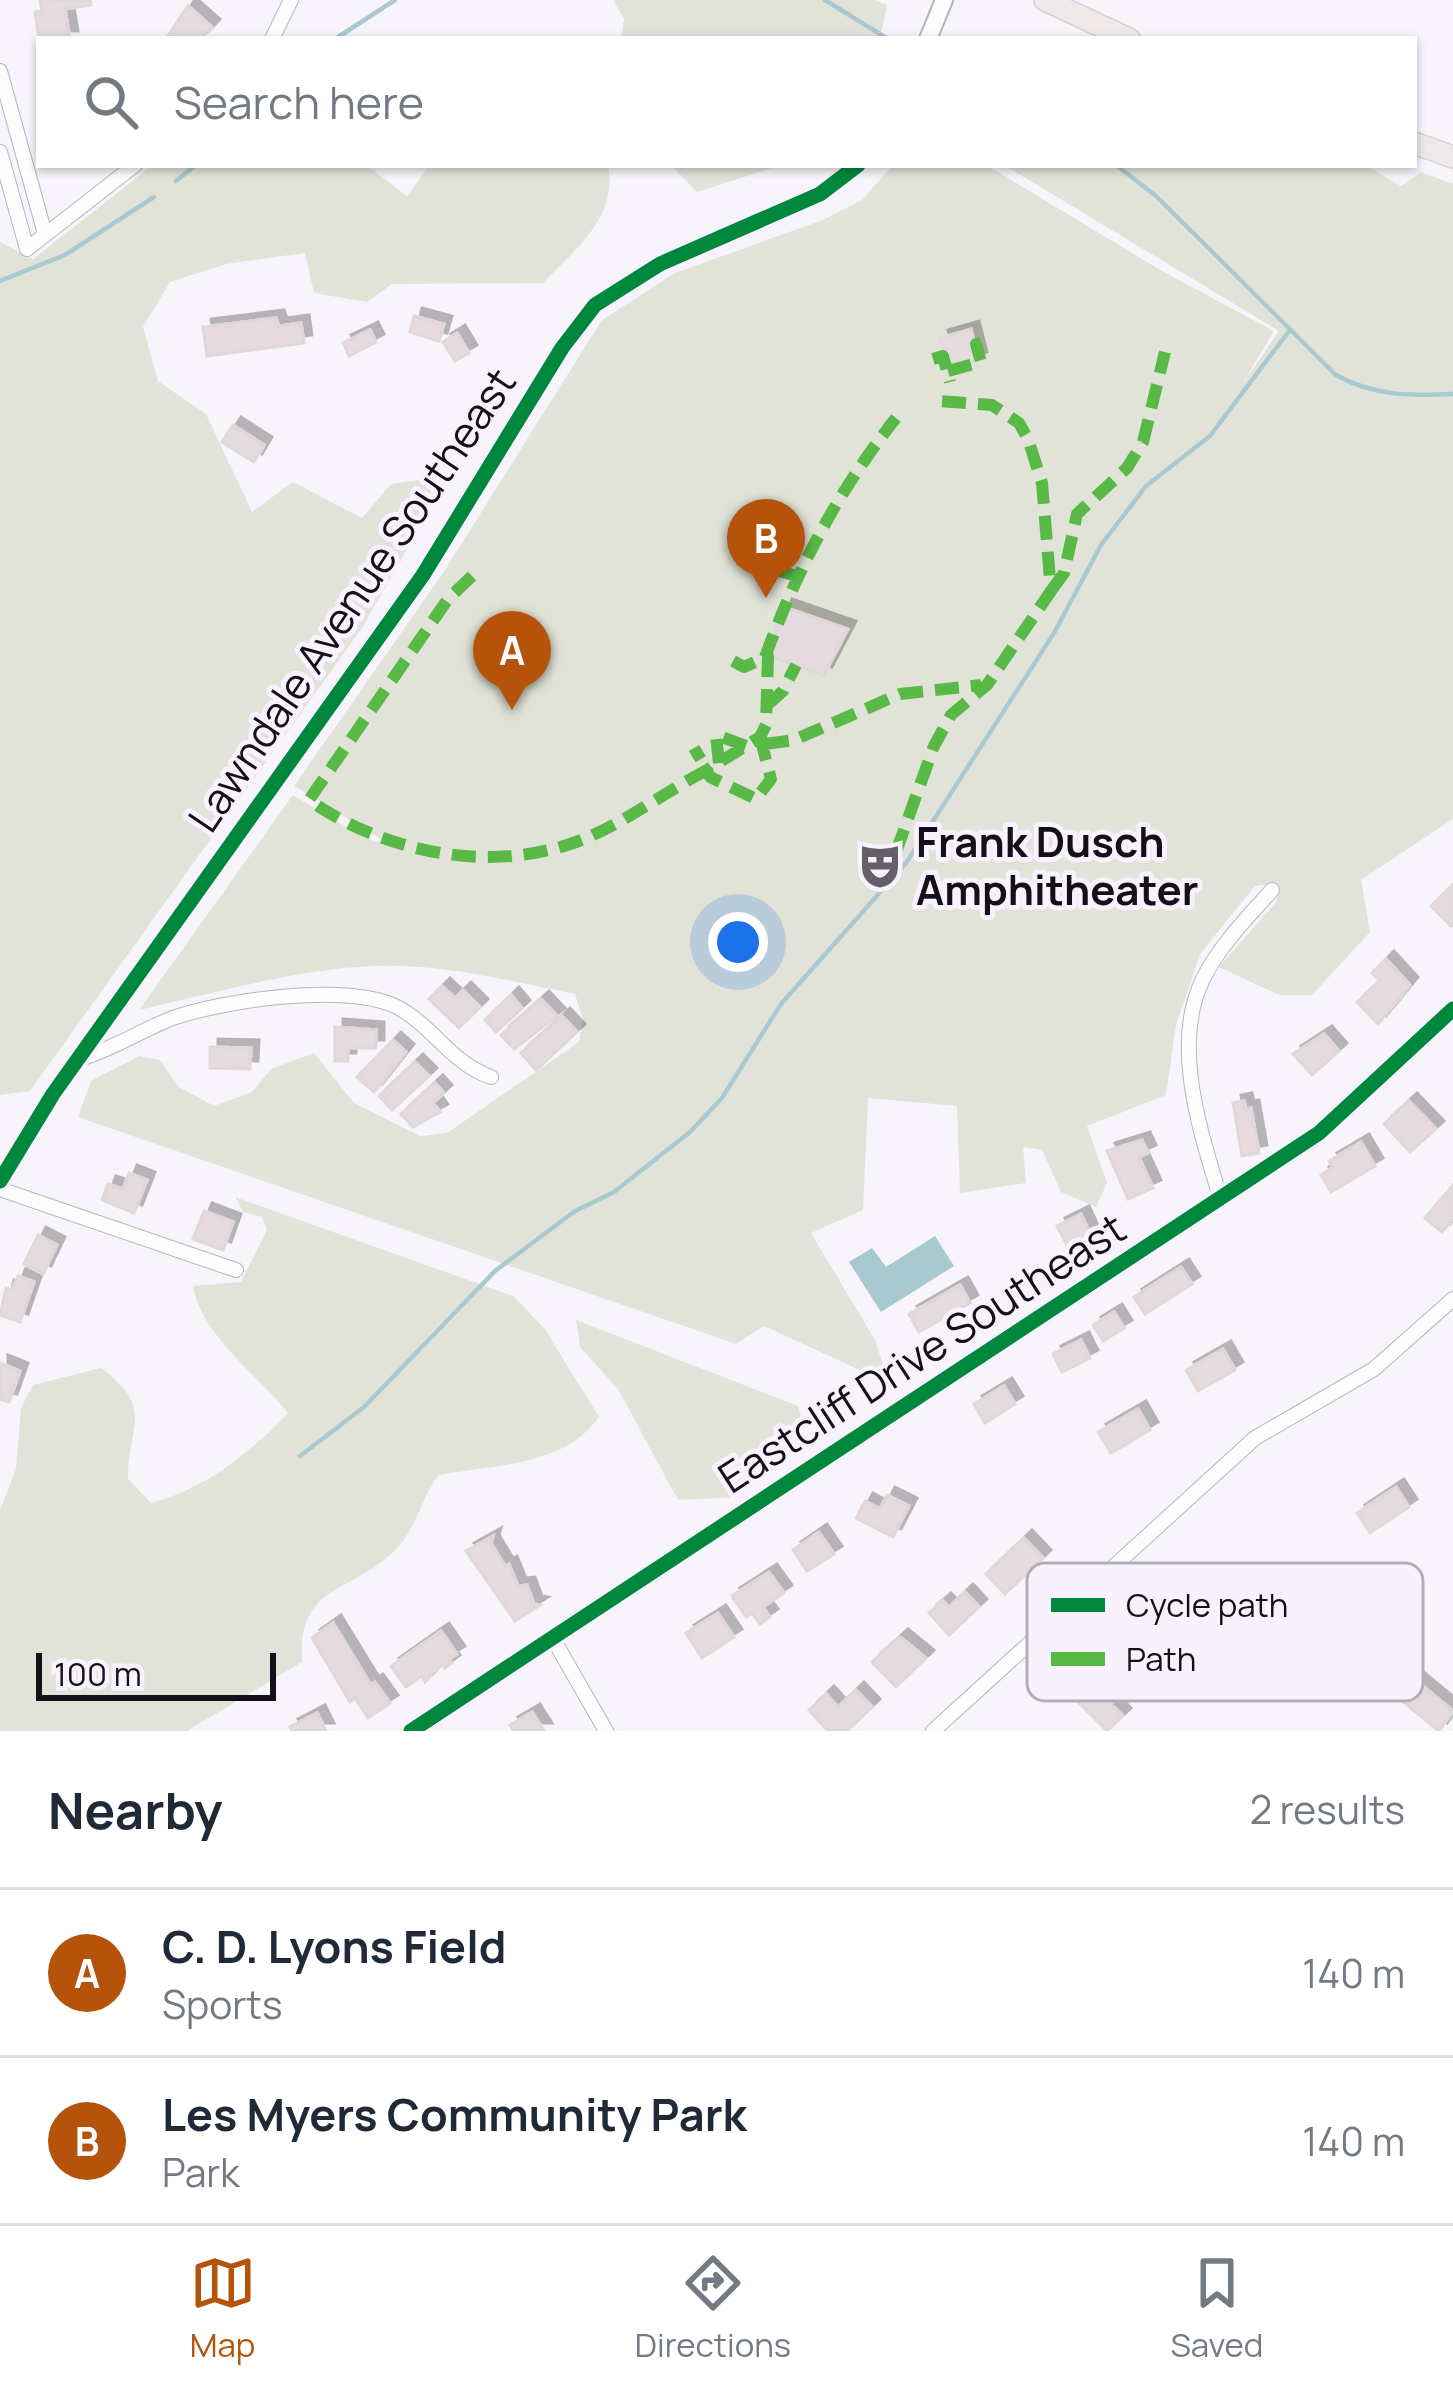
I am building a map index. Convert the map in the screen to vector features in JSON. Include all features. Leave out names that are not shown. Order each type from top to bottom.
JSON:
[{"type":"main road","points":[[1045,0],[1123,36]]},
{"type":"main road","points":[[1417,143],[1453,157]]},
{"type":"street","points":[[273,36],[291,0]]},
{"type":"street","points":[[929,36],[944,0]]},
{"type":"street","points":[[0,71],[46,234]]},
{"type":"street","points":[[0,152],[27,248],[131,168]]},
{"type":"street","name":"Lawndale Avenue Southeast","points":[[0,1185],[79,1059],[423,575],[562,348],[595,305],[660,264],[820,194],[854,168]]},
{"type":"street","points":[[1221,1201],[1195,1101],[1195,1000],[1226,941],[1272,890]]},
{"type":"street","points":[[79,1059],[199,1010],[251,1000],[352,998],[397,1007],[466,1068],[491,1077]]},
{"type":"street","name":"Eastcliff Drive Southeast","points":[[410,1731],[1221,1201],[1319,1133],[1453,1010]]},
{"type":"street","points":[[0,1185],[236,1270]]},
{"type":"street","points":[[1117,1563],[1255,1438],[1374,1370],[1453,1298]]},
{"type":"street","points":[[552,1637],[606,1731]]},
{"type":"street","points":[[932,1731],[1027,1645]]},
{"type":"shaded area","points":[[613,0],[875,0],[887,5],[881,36],[621,36],[624,19]]},
{"type":"shaded area","points":[[149,168],[370,168],[407,196],[428,168],[608,168],[601,216],[543,283],[392,284],[367,302],[314,293],[305,253],[226,264],[170,282],[143,327],[158,381],[206,414],[252,512],[293,482],[362,518],[391,484],[433,478],[427,515],[362,628],[30,1091],[0,1095],[0,242],[33,259]]},
{"type":"shaded area","points":[[674,168],[772,168],[697,192]]},
{"type":"shaded area","points":[[890,168],[991,168],[1162,271],[1274,331],[1241,386],[1279,331],[1009,168],[1370,168],[1401,186],[1421,172],[1453,184],[1453,819],[1361,880],[1370,932],[1312,995],[1279,995],[1219,967],[1277,901],[1278,884],[1255,886],[1200,954],[1176,1025],[1166,1095],[1087,1126],[1107,1183],[1096,1207],[1061,1192],[1042,1150],[1023,1147],[1026,1183],[960,1193],[957,1106],[868,1098],[863,1210],[811,1233],[875,1340],[887,1377],[875,1377],[764,1326],[736,1344],[78,1117],[91,1081],[139,1056],[160,1060],[179,1087],[214,1106],[252,1092],[271,1069],[314,1053],[354,1103],[420,1136],[447,1133],[579,1042],[583,1019],[575,994],[425,967],[316,972],[139,1010],[293,795],[365,838],[392,846],[294,786],[443,573],[602,320],[675,273],[823,220],[862,200]]},
{"type":"shaded area","points":[[235,1197],[513,1296],[544,1328],[599,1417],[567,1446],[548,1454],[439,1475],[397,1548],[318,1603],[303,1636],[302,1662],[187,1731],[0,1731],[0,1510],[16,1469],[21,1408],[33,1385],[101,1368],[118,1383],[134,1407],[128,1479],[151,1503],[190,1489],[226,1468],[288,1413],[219,1338],[193,1286],[241,1282],[267,1230],[262,1217],[243,1212]]},
{"type":"shaded area","points":[[576,1320],[798,1406],[807,1441],[736,1497],[678,1500],[618,1389],[580,1347]]},
{"type":"water","points":[[935,1236],[954,1266],[881,1312],[849,1262],[872,1248],[886,1267]]},
{"type":"building","points":[[40,0],[90,0],[91,5],[65,9],[70,36],[39,36],[35,12],[42,11]]},
{"type":"building","points":[[188,6],[212,27],[204,36],[168,36]]},
{"type":"building","points":[[414,316],[444,324],[439,341],[410,332]]},
{"type":"building","points":[[276,318],[279,326],[301,323],[304,343],[207,356],[203,327]]},
{"type":"building","points":[[971,329],[979,360],[949,369],[940,338]]},
{"type":"building","points":[[370,330],[376,342],[349,356],[343,343]]},
{"type":"building","points":[[457,333],[469,353],[455,361],[443,342]]},
{"type":"building","points":[[233,425],[264,445],[254,462],[222,442]]},
{"type":"building","points":[[784,607],[848,629],[824,675],[768,656]]},
{"type":"building","points":[[1453,885],[1453,925],[1451,926],[1431,906]]},
{"type":"building","points":[[1386,959],[1410,985],[1378,1024],[1357,1002],[1380,981],[1372,973]]},
{"type":"building","points":[[442,986],[455,998],[463,990],[480,1007],[459,1028],[429,999]]},
{"type":"building","points":[[511,995],[522,1008],[496,1032],[485,1020]]},
{"type":"building","points":[[541,999],[557,1016],[514,1049],[501,1035]]},
{"type":"building","points":[[562,1016],[577,1032],[536,1070],[521,1053]]},
{"type":"building","points":[[335,1027],[376,1030],[376,1048],[348,1048],[348,1061],[335,1061]]},
{"type":"building","points":[[1324,1034],[1339,1051],[1312,1075],[1293,1054]]},
{"type":"building","points":[[393,1040],[406,1052],[374,1092],[357,1077]]},
{"type":"building","points":[[210,1047],[251,1048],[250,1069],[210,1068]]},
{"type":"building","points":[[415,1062],[429,1076],[392,1110],[379,1096]]},
{"type":"building","points":[[435,1083],[444,1093],[433,1103],[440,1112],[413,1127],[401,1114]]},
{"type":"building","points":[[1244,1101],[1246,1109],[1251,1108],[1259,1153],[1242,1156],[1233,1103]]},
{"type":"building","points":[[1409,1101],[1436,1129],[1410,1152],[1384,1124]]},
{"type":"building","points":[[1142,1140],[1148,1153],[1139,1157],[1153,1188],[1128,1199],[1107,1151]]},
{"type":"building","points":[[1361,1142],[1375,1166],[1331,1192],[1321,1175],[1333,1167],[1329,1161]]},
{"type":"building","points":[[129,1173],[147,1180],[134,1213],[102,1200],[108,1184],[123,1189]]},
{"type":"building","points":[[1453,1185],[1453,1219],[1442,1232],[1425,1218]]},
{"type":"building","points":[[204,1211],[233,1222],[223,1250],[193,1239]]},
{"type":"building","points":[[1081,1214],[1091,1235],[1068,1247],[1057,1226]]},
{"type":"building","points":[[38,1235],[57,1245],[43,1274],[24,1264]]},
{"type":"building","points":[[1181,1267],[1192,1284],[1145,1314],[1134,1297]]},
{"type":"building","points":[[18,1276],[34,1282],[20,1322],[0,1315],[6,1288],[12,1290]]},
{"type":"building","points":[[960,1285],[970,1303],[919,1332],[909,1314]]},
{"type":"building","points":[[1114,1312],[1124,1328],[1103,1341],[1093,1325]]},
{"type":"building","points":[[1081,1340],[1090,1358],[1062,1372],[1053,1354]]},
{"type":"building","points":[[1223,1349],[1235,1370],[1198,1391],[1186,1370]]},
{"type":"building","points":[[0,1363],[20,1371],[9,1402],[0,1399]]},
{"type":"building","points":[[1004,1386],[1015,1404],[985,1423],[974,1404]]},
{"type":"building","points":[[1138,1409],[1150,1430],[1111,1453],[1098,1432]]},
{"type":"building","points":[[1396,1487],[1409,1507],[1370,1533],[1357,1513]]},
{"type":"building","points":[[887,1495],[909,1506],[893,1537],[856,1518],[865,1501],[880,1509]]},
{"type":"building","points":[[819,1532],[834,1554],[807,1571],[793,1550]]},
{"type":"building","points":[[493,1536],[491,1543],[505,1566],[509,1564],[518,1586],[527,1585],[534,1604],[540,1605],[515,1621],[466,1551]]},
{"type":"building","points":[[1024,1538],[1043,1558],[1027,1563],[1027,1573],[1005,1594],[986,1574]]},
{"type":"building","points":[[769,1572],[784,1593],[763,1607],[770,1617],[760,1624],[752,1613],[746,1617],[732,1596]]},
{"type":"building","points":[[965,1592],[979,1607],[949,1635],[929,1613],[943,1601],[949,1607]]},
{"type":"building","points":[[718,1613],[734,1637],[702,1658],[686,1633]]},
{"type":"building","points":[[333,1623],[371,1685],[375,1682],[390,1703],[368,1718],[355,1698],[350,1702],[312,1638]]},
{"type":"building","points":[[441,1631],[457,1654],[449,1659],[452,1663],[445,1668],[442,1663],[425,1682],[422,1676],[406,1687],[391,1666]]},
{"type":"building","points":[[900,1637],[926,1658],[896,1687],[872,1662]]},
{"type":"building","points":[[1423,1686],[1453,1711],[1439,1731],[1402,1701],[1423,1701]]},
{"type":"building","points":[[856,1690],[872,1707],[847,1731],[828,1731],[809,1710],[826,1694],[838,1707]]},
{"type":"building","points":[[1077,1701],[1114,1701],[1111,1704],[1123,1716],[1107,1731]]},
{"type":"building","points":[[532,1712],[544,1731],[514,1731],[510,1725]]},
{"type":"building","points":[[317,1713],[326,1731],[292,1731],[290,1727]]},
{"type":"waterway","points":[[340,36],[395,0]]},
{"type":"waterway","points":[[825,0],[883,36]]},
{"type":"waterway","points":[[176,181],[192,168]]},
{"type":"waterway","points":[[1120,168],[1156,196],[1336,375],[1393,393],[1453,394]]},
{"type":"waterway","points":[[0,281],[65,255],[154,197]]},
{"type":"waterway","points":[[300,1456],[364,1407],[495,1271],[575,1211],[614,1192],[690,1132],[722,1098],[781,1004],[906,863],[1054,633],[1101,545],[1146,486],[1210,436],[1289,331]]},
{"type":"marked path","points":[[948,371],[981,362],[976,344],[981,343]]},
{"type":"marked path","points":[[1051,591],[1064,573],[1077,514],[1127,468],[1143,442],[1165,352]]},
{"type":"marked path","points":[[933,359],[943,356],[950,382]]},
{"type":"marked path","points":[[896,852],[934,746],[951,715],[987,685],[1051,591],[1042,483],[1019,423],[992,405],[939,401]]},
{"type":"marked path","points":[[765,657],[821,532],[896,418]]},
{"type":"marked path","points":[[738,559],[807,579]]},
{"type":"marked path","points":[[472,576],[448,599],[309,800],[338,818],[403,845],[473,856],[542,852],[593,835],[707,770],[694,748]]},
{"type":"marked path","points":[[733,661],[744,667],[768,656],[766,725],[760,737]]},
{"type":"marked path","points":[[766,706],[783,691],[796,665]]},
{"type":"marked path","points":[[765,744],[794,740],[900,694],[981,685]]},
{"type":"marked path","points":[[719,763],[716,735],[746,746]]},
{"type":"marked path","points":[[760,737],[771,779],[756,799],[710,777],[707,770],[760,737]]},
{"type":"cycle path","points":[[0,1181],[53,1094],[423,575],[562,348],[595,305],[660,264],[820,194],[854,168]]},
{"type":"cycle path","points":[[411,1731],[1319,1133],[1453,1009]]},
{"type":"place","name":"Les Myers Community Park","points":[[766,598]]},
{"type":"place","name":"C. D. Lyons Field","points":[[512,710]]},
{"type":"place","name":"Frank Dusch Amphitheater","points":[[880,866]]}]
